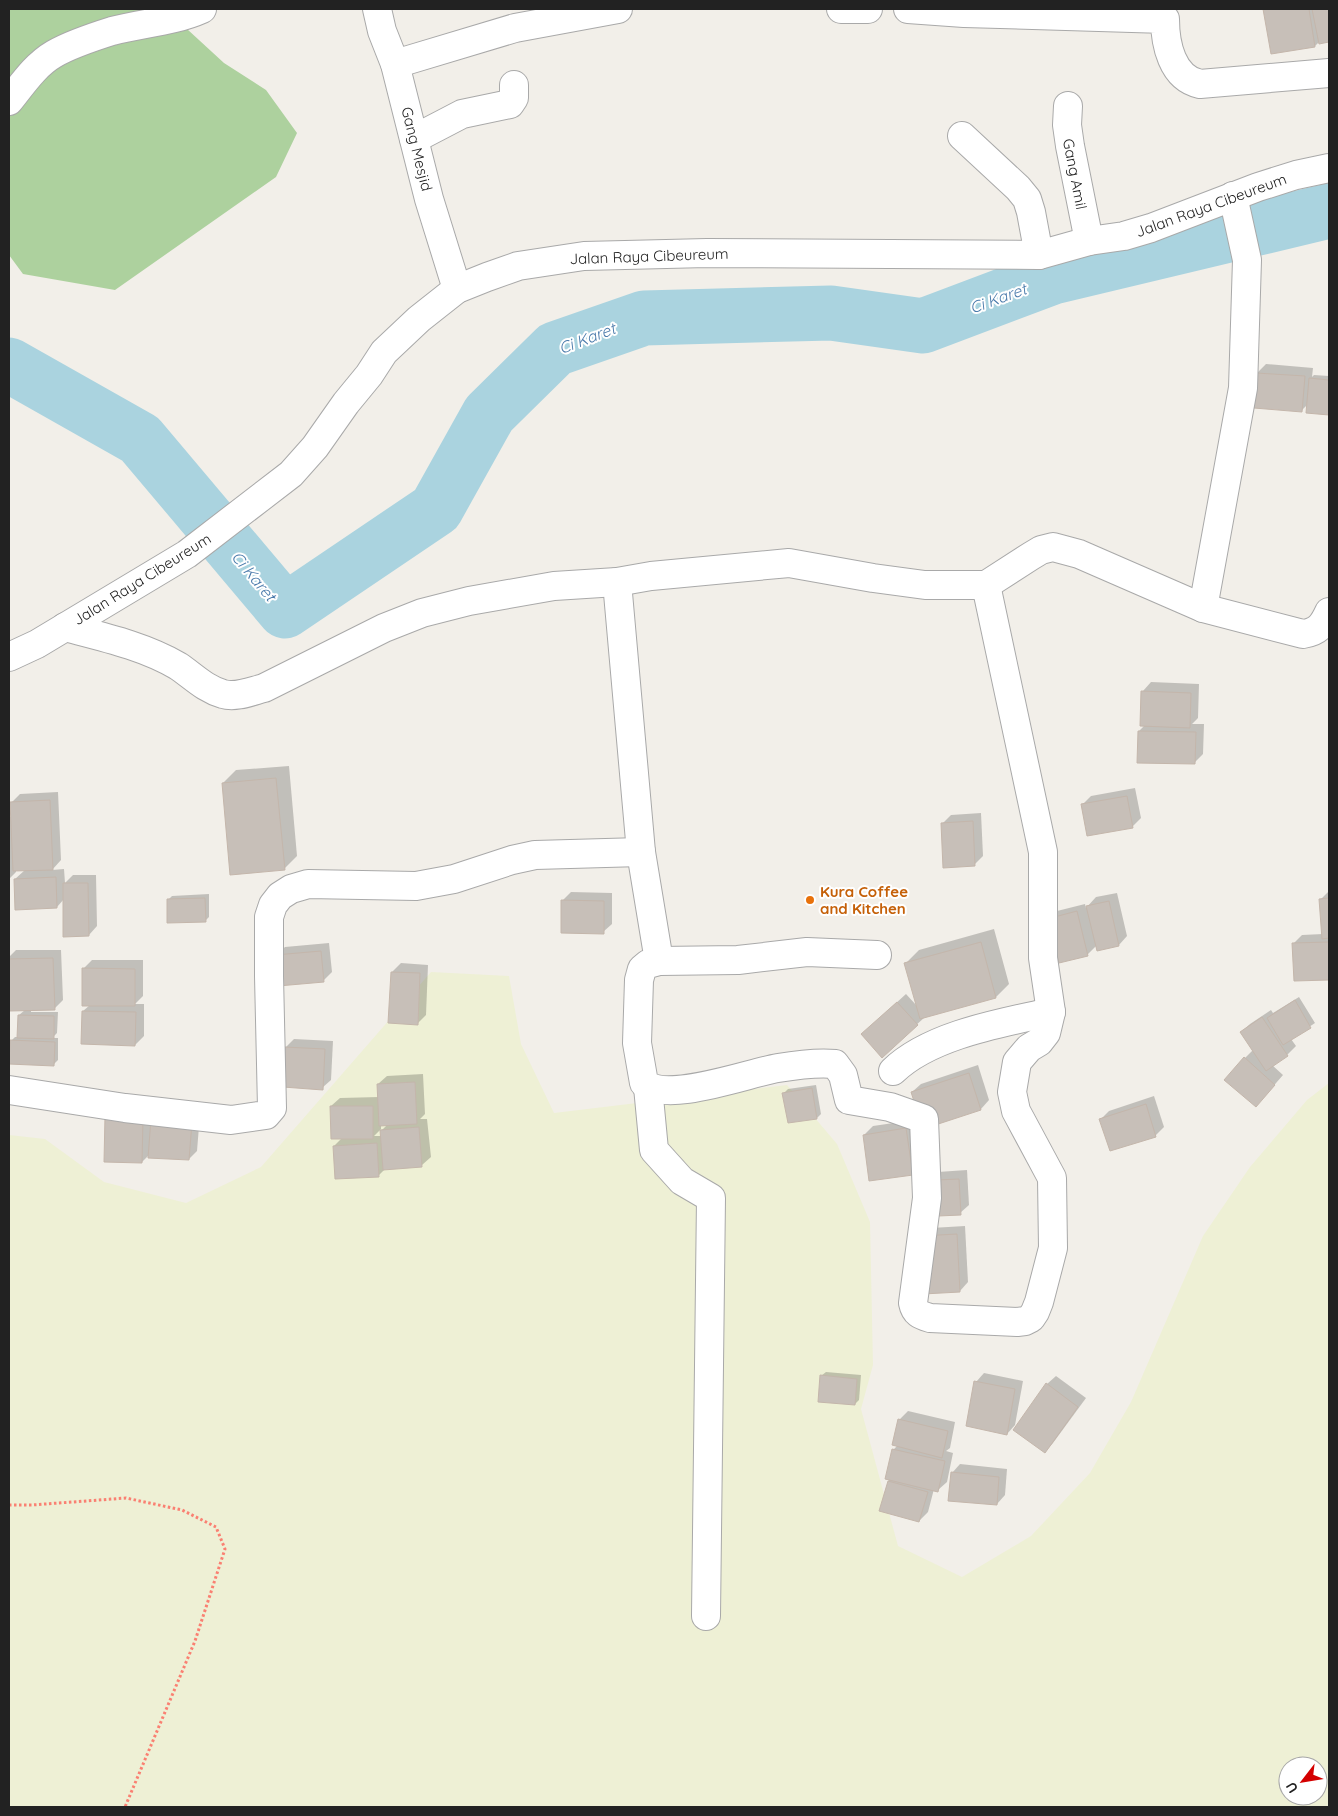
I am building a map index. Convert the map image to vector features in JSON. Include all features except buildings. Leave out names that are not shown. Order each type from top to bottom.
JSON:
[{"type":"street","points":[[9,101],[37,67],[54,55],[112,31],[163,21],[202,9]]},
{"type":"street","name":"Gang Mesjid","points":[[376,9],[382,31],[395,64],[429,199],[457,289]]},
{"type":"street","points":[[395,64],[515,28],[618,9]]},
{"type":"street","points":[[841,9],[868,9]]},
{"type":"street","points":[[908,9],[964,14],[1166,14],[1165,37],[1174,61],[1182,75],[1191,82],[1200,84],[1329,73]]},
{"type":"street","points":[[414,139],[462,114],[510,104],[514,98],[514,85]]},
{"type":"street","name":"Gang Amil","points":[[1068,106],[1067,125],[1070,146],[1089,241]]},
{"type":"street","points":[[962,136],[1018,188],[1027,199],[1039,255]]},
{"type":"street","name":"Jalan Raya Cibeureum","points":[[9,657],[37,644],[187,554],[242,513],[291,474],[369,375],[384,352],[419,319],[457,289],[518,266],[584,256],[707,253],[1039,255],[1089,241],[1124,236],[1151,228],[1233,196],[1296,175],[1329,168]]},
{"type":"street","points":[[1203,608],[1243,388],[1247,260],[1233,196]]},
{"type":"street","points":[[65,627],[141,649],[178,667],[210,690],[225,695],[243,694],[264,688],[376,632],[422,613],[469,601],[545,588],[789,563],[925,585],[986,584],[1036,553],[1053,548],[1079,554],[1203,608],[1304,634],[1316,631],[1329,612]]},
{"type":"street","points":[[616,582],[641,852],[659,961]]},
{"type":"street","points":[[877,955],[807,952],[738,960],[659,961],[648,964],[642,970],[639,980],[637,1042],[644,1083],[658,1091],[693,1088],[776,1068],[816,1063],[835,1064],[843,1075],[850,1100],[890,1108],[924,1119],[927,1198],[913,1303],[914,1310],[920,1315],[930,1318],[1025,1321],[1031,1318],[1039,1302],[1053,1248],[1052,1178],[1016,1111],[1012,1092],[1017,1062],[1028,1048],[1039,1042],[1046,1033],[1051,1012],[1043,958],[1043,852],[986,584]]},
{"type":"street","points":[[9,1090],[125,1108],[231,1120],[266,1115],[272,1108],[269,917],[273,905],[280,896],[291,889],[308,884],[416,886],[454,879],[512,860],[535,855],[641,852]]},
{"type":"street","points":[[893,1071],[904,1060],[957,1036],[989,1026],[1051,1012]]},
{"type":"street","points":[[648,1087],[654,1150],[682,1181],[711,1198],[706,1616]]},
{"type":"path","points":[[9,1504],[32,1505],[126,1498],[182,1510],[216,1527],[225,1549],[195,1641],[125,1807]]},
{"type":"green space","points":[[9,9],[180,9],[187,29],[224,63],[266,90],[297,133],[276,177],[115,290],[23,274],[9,255]]},
{"type":"green space","points":[[431,972],[509,976],[521,1044],[554,1113],[787,1085],[837,1144],[870,1222],[873,1365],[861,1409],[898,1546],[962,1577],[1031,1536],[1090,1473],[1131,1402],[1203,1236],[1250,1167],[1307,1100],[1329,1083],[1329,1807],[9,1807],[9,1135],[45,1139],[104,1182],[186,1203],[261,1167]]},
{"type":"waterway","name":"Ci Karet","points":[[9,365],[140,439],[285,611],[436,509],[489,414],[555,349],[644,318],[831,313],[923,326],[1053,277],[1329,211]]},
{"type":"place","name":"Kura Coffee and Kitchen","points":[[810,900]]}]
